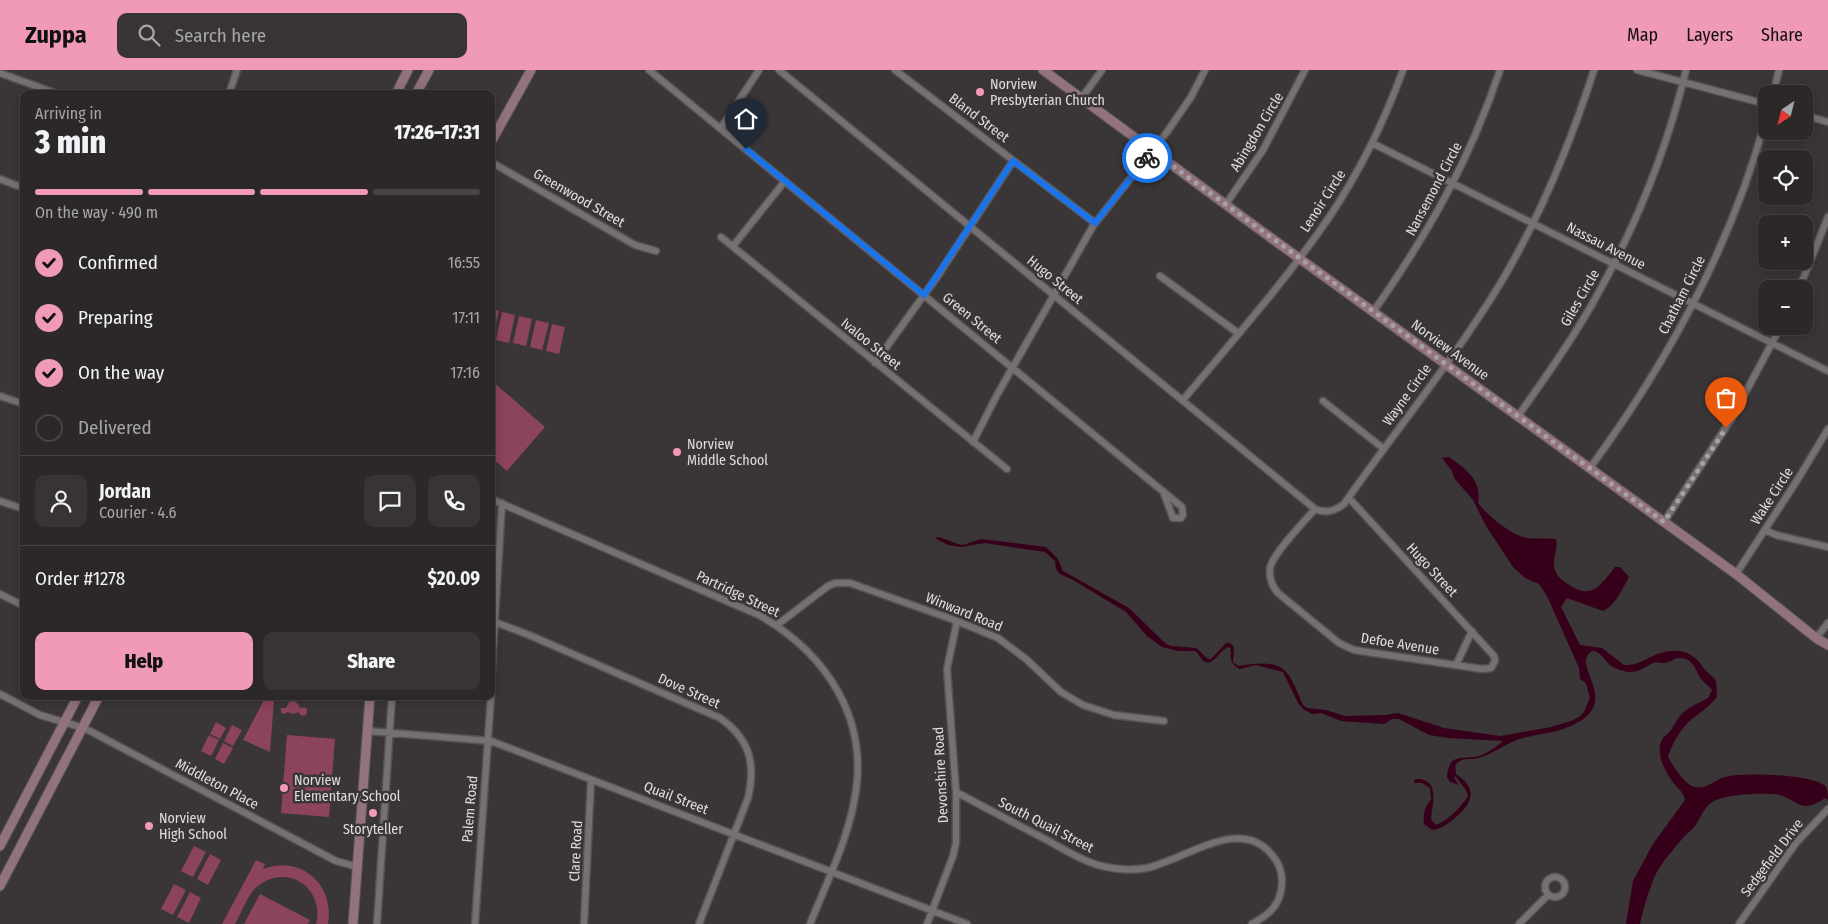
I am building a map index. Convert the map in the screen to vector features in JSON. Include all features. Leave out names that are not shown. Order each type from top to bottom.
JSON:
[{"type":"street","points":[[230,90],[237,70]]},
{"type":"street","points":[[398,90],[408,70]]},
{"type":"street","points":[[418,90],[429,70]]},
{"type":"street","points":[[495,135],[531,70]]},
{"type":"street","name":"Green Street","points":[[649,70],[1163,491]]},
{"type":"street","points":[[721,128],[759,70]]},
{"type":"street","name":"Hugo Street","points":[[779,70],[1315,509]]},
{"type":"street","name":"Bland Street","points":[[895,70],[1095,223]]},
{"type":"street","name":"Norview Avenue","points":[[1043,70],[1080,99],[1736,574],[1816,638],[1828,645]]},
{"type":"street","points":[[1080,99],[1102,70]]},
{"type":"street","points":[[973,442],[1053,294],[1095,223],[1152,151],[1191,97],[1206,70]]},
{"type":"street","name":"Abingdon Circle","points":[[1226,204],[1263,150],[1305,70]]},
{"type":"street","name":"Lenoir Circle","points":[[1183,400],[1300,258],[1338,203],[1372,143],[1403,70]]},
{"type":"street","name":"Nansemond Circle","points":[[1374,312],[1427,231],[1453,183],[1488,104],[1500,70]]},
{"type":"street","name":"Wayne Circle","points":[[1315,509],[1325,512],[1335,510],[1344,504],[1495,291],[1534,224],[1563,159],[1594,70]]},
{"type":"street","points":[[1638,70],[1758,102]]},
{"type":"street","name":"Giles Circle","points":[[1518,416],[1574,333],[1613,264],[1655,168],[1686,70]]},
{"type":"street","points":[[1775,85],[1779,70]]},
{"type":"street","points":[[0,73],[47,90]]},
{"type":"street","points":[[1813,118],[1828,122]]},
{"type":"street","name":"Chatham Circle","points":[[1590,468],[1619,429],[1651,379],[1693,303],[1730,221],[1758,140]]},
{"type":"street","name":"Nassau Avenue","points":[[1372,143],[1828,371]]},
{"type":"street","points":[[874,363],[924,295],[1013,161]]},
{"type":"street","name":"Greenwood Street","points":[[495,164],[635,245],[656,251]]},
{"type":"street","points":[[0,180],[18,186]]},
{"type":"street","points":[[733,246],[785,181]]},
{"type":"street","points":[[1803,280],[1828,217]]},
{"type":"street","name":"Ivaloo Street","points":[[721,237],[1007,469]]},
{"type":"street","points":[[1160,276],[1238,333]]},
{"type":"street","points":[[1664,522],[1732,418],[1778,335]]},
{"type":"street","points":[[0,396],[20,403]]},
{"type":"street","points":[[1323,401],[1384,449]]},
{"type":"street","name":"Wake Circle","points":[[1736,574],[1828,429]]},
{"type":"street","name":"Hugo Street","points":[[1348,498],[1472,631]]},
{"type":"street","points":[[0,500],[20,508]]},
{"type":"street","name":"Partridge Street","points":[[495,500],[743,607],[777,625],[805,648],[829,676],[846,707],[852,731],[857,761],[855,800],[850,820],[810,924]]},
{"type":"street","points":[[495,622],[502,503]]},
{"type":"street","name":"Defoe Avenue","points":[[1315,509],[1272,562],[1270,575],[1278,593],[1347,648],[1487,669],[1493,664],[1494,656],[1472,631]]},
{"type":"street","points":[[1765,530],[1776,535],[1828,547]]},
{"type":"street","name":"Winward Road","points":[[777,625],[828,586],[845,583],[958,620],[979,629],[1010,646],[1061,692],[1083,705],[1114,715],[1164,720]]},
{"type":"street","points":[[0,594],[20,604]]},
{"type":"street","name":"Devonshire Road","points":[[927,924],[953,856],[956,843],[956,792],[947,669],[958,620]]},
{"type":"street","name":"Dove Street","points":[[495,622],[720,718],[729,724],[745,744],[749,754],[752,774],[748,798],[699,924]]},
{"type":"street","points":[[1816,638],[1828,623]]},
{"type":"street","points":[[1456,665],[1472,631]]},
{"type":"street","name":"Norview Avenue","points":[[1816,638],[1828,652]]},
{"type":"street","name":"Middleton Place","points":[[0,694],[40,715],[82,728],[336,861],[358,867]]},
{"type":"street","points":[[0,846],[76,700]]},
{"type":"street","points":[[0,886],[97,700]]},
{"type":"street","points":[[353,924],[370,700]]},
{"type":"street","points":[[377,924],[392,700]]},
{"type":"street","name":"Palem Road","points":[[476,924],[490,700]]},
{"type":"street","name":"Quail Street","points":[[368,731],[488,740],[967,924]]},
{"type":"street","name":"Clare Road","points":[[584,924],[591,780]]},
{"type":"street","name":"South Quail Street","points":[[956,792],[1085,860],[1109,868],[1124,870],[1164,864],[1231,838],[1247,838],[1256,841],[1268,850],[1274,858],[1281,871],[1282,882],[1278,900],[1274,907],[1252,924]]},
{"type":"street","name":"Sedgefield Drive","points":[[1739,924],[1796,843],[1828,808]]},
{"type":"street","points":[[1519,924],[1548,895]]},
{"type":"shaded area","points":[[495,310],[499,311],[495,327]]},
{"type":"shaded area","points":[[502,312],[515,315],[509,343],[496,340]]},
{"type":"shaded area","points":[[519,316],[532,319],[526,346],[513,343]]},
{"type":"shaded area","points":[[536,320],[549,323],[542,350],[530,347]]},
{"type":"shaded area","points":[[552,324],[565,327],[559,354],[546,351]]},
{"type":"shaded area","points":[[495,383],[545,427],[507,471],[495,460]]},
{"type":"shaded area","points":[[1449,457],[1471,476],[1478,488],[1478,503],[1500,524],[1514,533],[1527,538],[1556,539],[1557,547],[1554,566],[1557,575],[1564,582],[1576,589],[1589,591],[1600,585],[1615,567],[1620,567],[1629,577],[1615,601],[1603,611],[1567,598],[1561,607],[1580,645],[1602,648],[1624,665],[1638,663],[1666,652],[1685,652],[1696,658],[1714,678],[1717,697],[1684,727],[1668,756],[1675,769],[1687,783],[1695,787],[1704,787],[1730,776],[1764,775],[1794,777],[1818,782],[1825,786],[1828,800],[1825,798],[1809,806],[1803,806],[1781,796],[1759,794],[1733,796],[1712,802],[1655,875],[1640,924],[1626,924],[1633,881],[1653,844],[1685,800],[1683,794],[1667,774],[1660,753],[1661,743],[1679,717],[1690,707],[1708,698],[1712,690],[1701,679],[1693,664],[1687,659],[1678,658],[1666,663],[1653,663],[1638,671],[1628,672],[1613,667],[1597,652],[1591,652],[1586,662],[1594,689],[1593,709],[1584,718],[1568,727],[1517,740],[1479,758],[1459,761],[1456,765],[1456,774],[1463,779],[1471,795],[1467,806],[1451,821],[1442,827],[1432,830],[1424,824],[1425,808],[1431,800],[1430,788],[1422,783],[1414,783],[1415,779],[1428,782],[1432,787],[1431,819],[1436,825],[1454,813],[1468,796],[1466,790],[1455,776],[1454,778],[1459,785],[1450,782],[1447,777],[1450,764],[1457,759],[1482,755],[1503,741],[1429,735],[1399,719],[1392,719],[1384,724],[1341,721],[1321,713],[1312,714],[1303,709],[1298,703],[1283,672],[1256,665],[1240,669],[1232,663],[1231,648],[1229,647],[1208,663],[1203,661],[1196,651],[1178,651],[1162,647],[1147,636],[1126,612],[1060,574],[1056,569],[1055,561],[1045,552],[985,543],[961,547],[948,545],[935,538],[939,537],[963,545],[981,539],[1046,547],[1058,559],[1063,571],[1129,608],[1165,643],[1171,646],[1196,648],[1208,659],[1211,659],[1226,643],[1230,643],[1234,647],[1233,662],[1238,666],[1269,664],[1280,667],[1290,677],[1303,705],[1307,708],[1326,710],[1345,716],[1398,713],[1444,728],[1500,736],[1551,727],[1571,721],[1584,712],[1590,698],[1586,683],[1580,679],[1579,668],[1547,596],[1539,584],[1525,578],[1513,567],[1486,526],[1473,500],[1454,478],[1452,471],[1442,458]]},
{"type":"shaded area","points":[[264,700],[274,700],[270,752],[243,740]]},
{"type":"shaded area","points":[[294,701],[300,708],[304,707],[307,709],[306,715],[302,716],[298,712],[294,714],[281,713],[281,708],[286,708],[289,702]]},
{"type":"shaded area","points":[[216,722],[226,728],[220,739],[210,734]]},
{"type":"shaded area","points":[[232,725],[242,730],[233,746],[224,741]]},
{"type":"shaded area","points":[[209,735],[219,740],[211,756],[201,751]]},
{"type":"shaded area","points":[[287,735],[335,739],[329,817],[281,813]]},
{"type":"shaded area","points":[[223,743],[233,748],[224,764],[215,759]]},
{"type":"shaded area","points":[[194,846],[206,852],[193,877],[181,871]]},
{"type":"shaded area","points":[[210,854],[221,860],[208,885],[197,879]]},
{"type":"shaded area","points":[[256,860],[265,864],[263,869],[277,865],[290,866],[312,876],[321,886],[326,897],[329,910],[328,924],[316,924],[317,911],[315,900],[310,890],[293,878],[282,877],[270,879],[255,888],[235,924],[222,924]]},
{"type":"shaded area","points":[[174,884],[186,890],[173,915],[161,909]]},
{"type":"shaded area","points":[[190,892],[201,898],[189,923],[177,917]]},
{"type":"shaded area","points":[[260,894],[310,920],[308,924],[244,924]]},
{"type":"way so far","points":[[1147,158],[1152,151],[1664,522],[1726,428]]},
{"type":"place","name":"Norview Presbyterian Church","points":[[980,92]]},
{"type":"place","name":"Norview Middle School","points":[[677,452]]},
{"type":"place","name":"Norview Elementary School","points":[[284,788]]},
{"type":"place","name":"Storyteller","points":[[373,813]]},
{"type":"place","name":"Norview High School","points":[[149,826]]},
{"type":"route","points":[[746,149],[924,295],[1013,161],[1095,223],[1147,158]]}]
